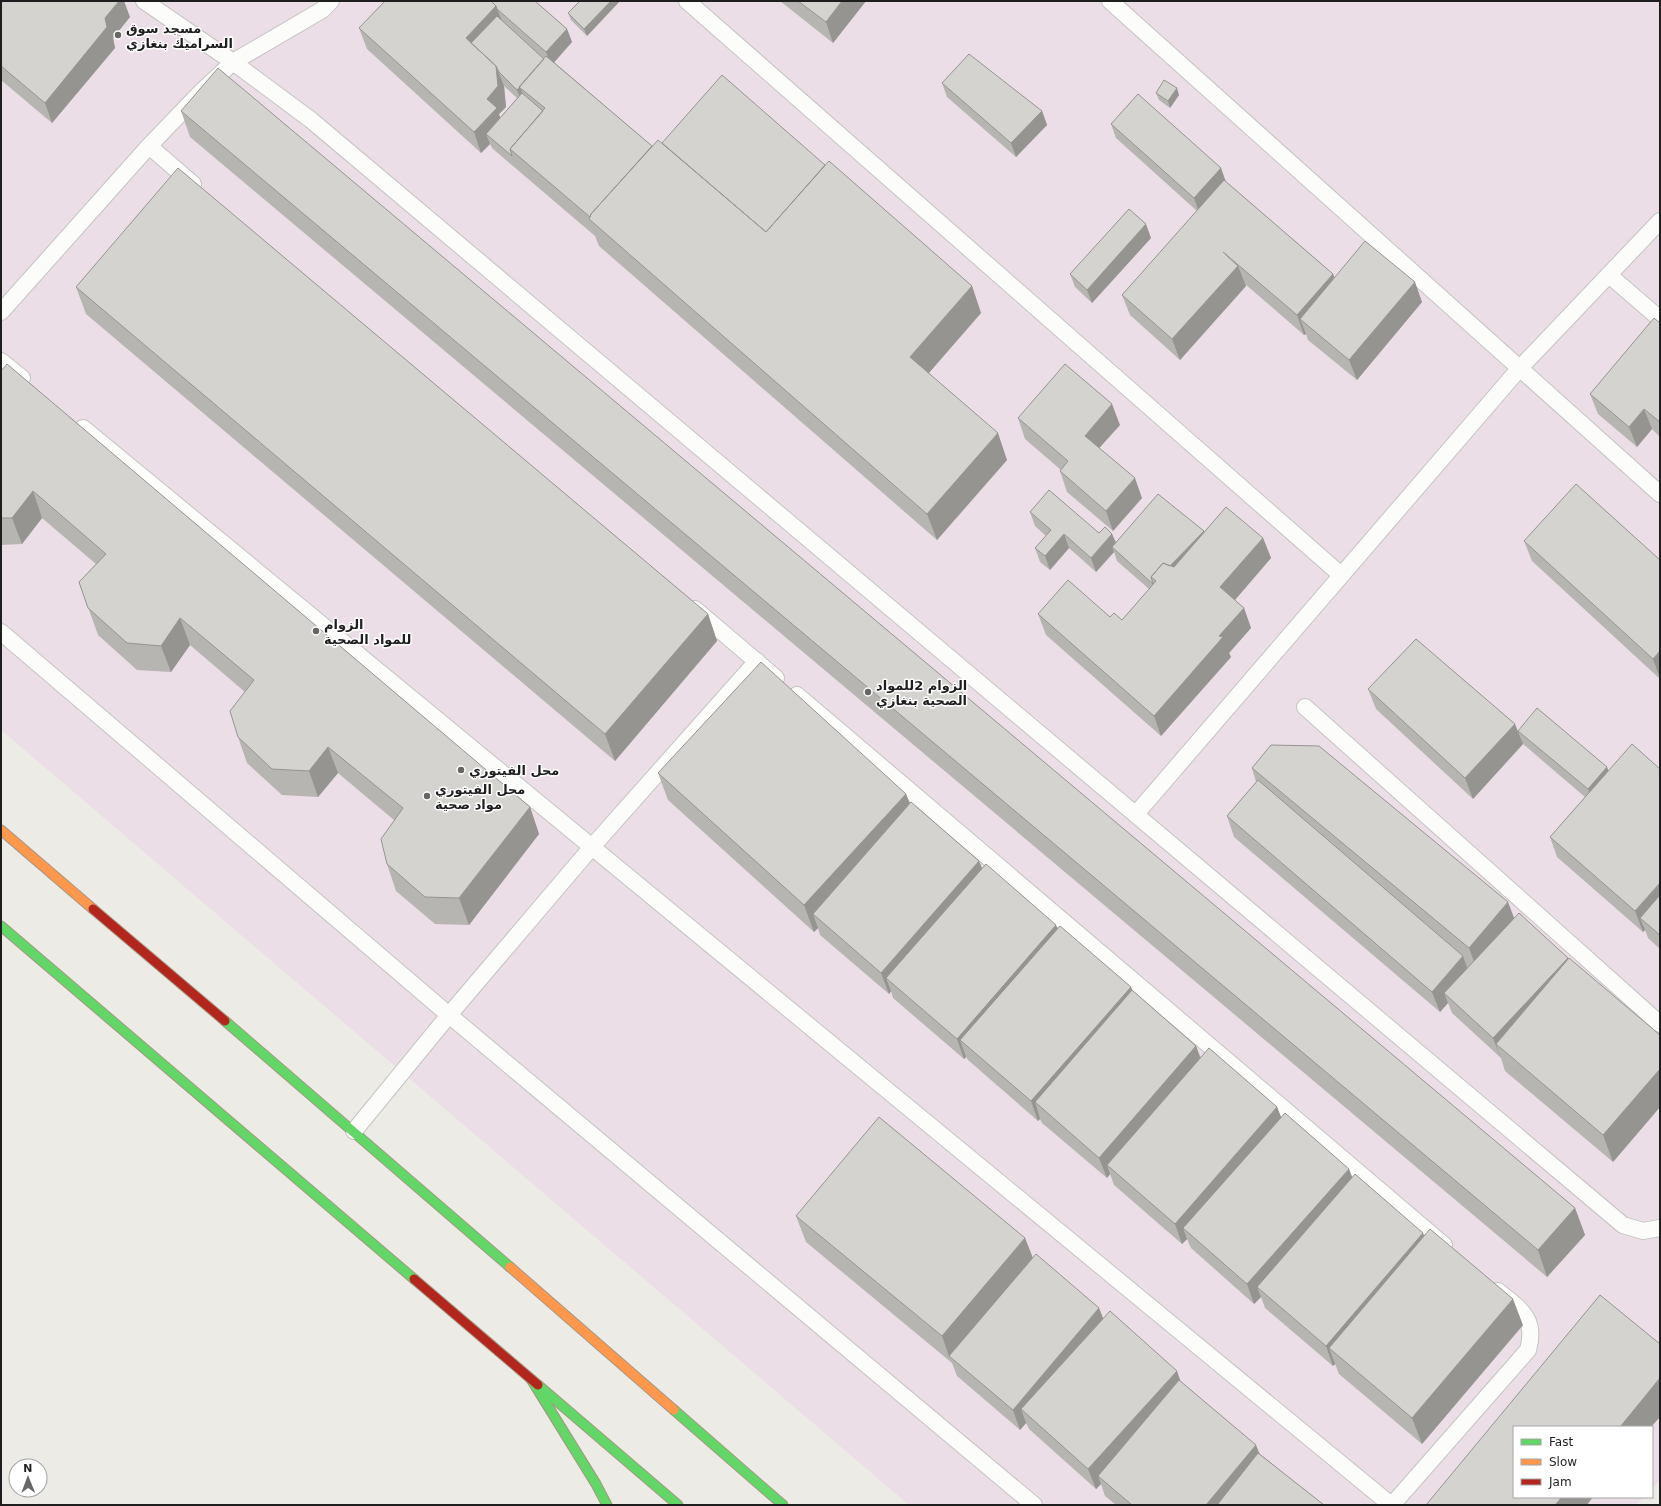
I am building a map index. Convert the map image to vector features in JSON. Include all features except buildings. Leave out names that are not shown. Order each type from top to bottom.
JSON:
[{"type":"main road","points":[[1,830],[354,1131],[783,1505]]},
{"type":"main road","points":[[1,926],[678,1505]]},
{"type":"main road","points":[[531,1379],[596,1484],[607,1505]]},
{"type":"lane","points":[[144,1],[233,62],[311,120],[1623,1225],[1643,1231],[1660,1228]]},
{"type":"lane","points":[[1,312],[149,146],[201,92],[233,62],[322,10],[331,1]]},
{"type":"lane","points":[[687,1],[1341,575]]},
{"type":"lane","points":[[1110,1],[1518,369],[1660,494]]},
{"type":"lane","points":[[149,146],[203,192]]},
{"type":"lane","points":[[1136,814],[1518,369],[1660,221]]},
{"type":"lane","points":[[1609,275],[1660,319]]},
{"type":"lane","points":[[1,361],[32,386]]},
{"type":"lane","points":[[69,417],[1391,1505],[1528,1350],[1531,1330],[1524,1312],[1486,1280]]},
{"type":"lane","points":[[684,600],[1455,1254]]},
{"type":"lane","points":[[1,632],[449,1015],[1034,1505]]},
{"type":"lane","points":[[354,1131],[449,1015],[591,848],[757,662]]},
{"type":"lane","points":[[1305,707],[1660,1024]]},
{"type":"shaded area","points":[[1,1],[1660,1],[1660,1480],[1653,1488],[1653,1426],[1513,1426],[1513,1498],[1643,1498],[1636,1505],[909,1505],[1,730]]},
{"type":"traffic: fast","points":[[1,926],[414,1279]]},
{"type":"traffic: fast","points":[[225,1021],[510,1267]]},
{"type":"traffic: fast","points":[[531,1379],[596,1484],[607,1505]]},
{"type":"traffic: fast","points":[[538,1385],[678,1505]]},
{"type":"traffic: fast","points":[[674,1410],[783,1505]]},
{"type":"traffic: slow","points":[[1,830],[93,909]]},
{"type":"traffic: slow","points":[[510,1267],[674,1410]]},
{"type":"traffic: jam","points":[[93,909],[225,1021]]},
{"type":"traffic: jam","points":[[414,1279],[538,1385]]},
{"type":"place","name":"مسجد سوق السراميك بنغازي","points":[[118,35]]},
{"type":"place","name":"الزوام للمواد الصحية","points":[[316,631]]},
{"type":"place","name":"الزوام 2للمواد الصحية بنغازي","points":[[868,692]]},
{"type":"place","name":"محل الفيتوري","points":[[461,770]]},
{"type":"place","name":"محل الفيتوري مواد صحية","points":[[427,796]]}]
